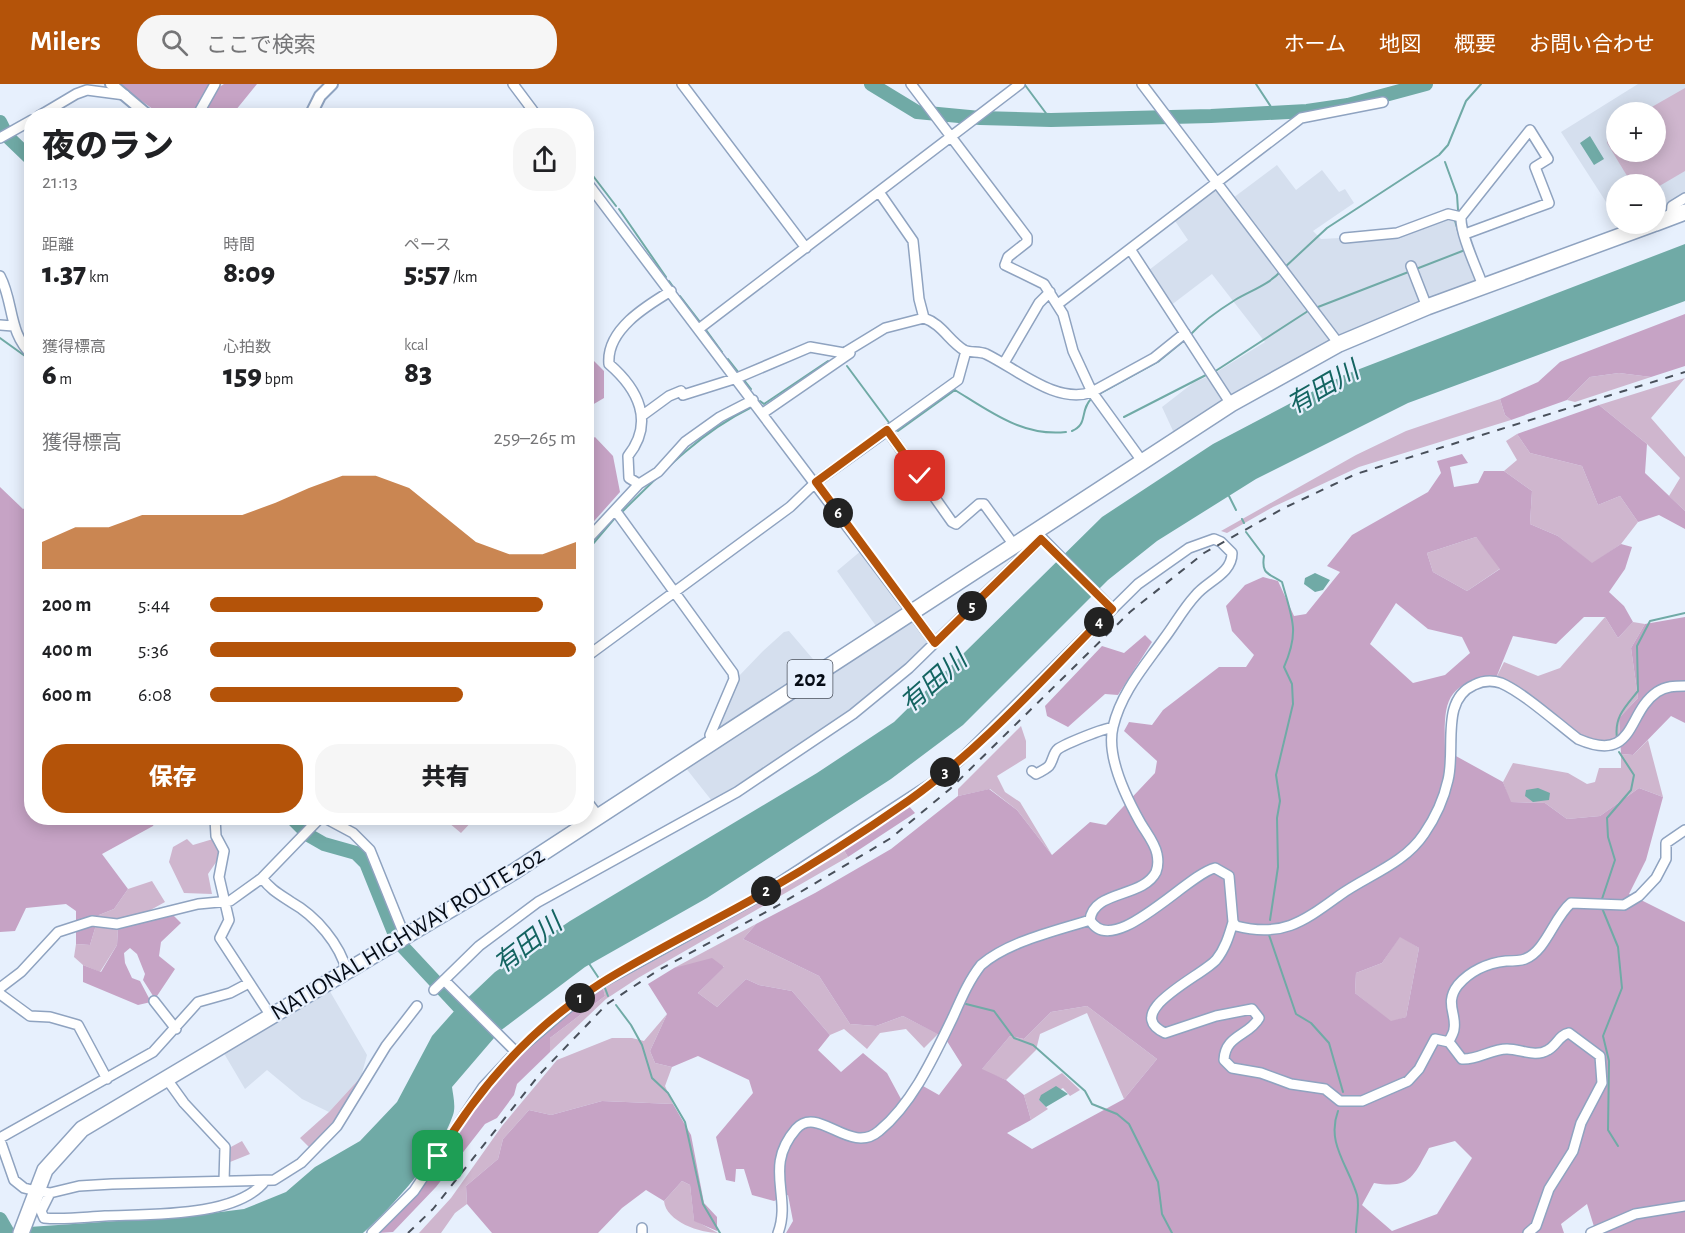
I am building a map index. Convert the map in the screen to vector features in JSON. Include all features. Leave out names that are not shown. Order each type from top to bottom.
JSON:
[{"type":"highway","name":"NATIONAL HIGHWAY ROUTE 202","points":[[594,820],[1014,545],[1039,534],[1142,461],[1231,404],[1339,344],[1427,307],[1625,234]]},
{"type":"highway","name":"NATIONAL HIGHWAY ROUTE 202","points":[[21,1233],[26,1218],[43,1192],[54,1159],[82,1129],[347,972],[586,825]]},
{"type":"street","points":[[111,84],[142,108]]},
{"type":"street","points":[[201,108],[214,84]]},
{"type":"street","points":[[314,108],[320,96],[332,84]]},
{"type":"street","points":[[513,84],[531,108]]},
{"type":"street","points":[[682,84],[806,248]]},
{"type":"street","points":[[911,84],[1027,237],[1027,242],[1008,257],[1005,265],[1038,280],[1050,292],[1068,327],[1073,351],[1094,395],[1142,461]]},
{"type":"street","points":[[700,328],[1020,84]]},
{"type":"street","points":[[1142,84],[1339,344]]},
{"type":"street","points":[[52,108],[75,94],[87,90],[126,95]]},
{"type":"street","points":[[1058,304],[1301,118],[1383,102]]},
{"type":"street","points":[[0,138],[24,124]]},
{"type":"street","points":[[1461,217],[1530,130],[1548,159],[1535,167],[1549,203],[1465,234]]},
{"type":"street","points":[[594,191],[700,328],[935,643]]},
{"type":"street","points":[[879,192],[913,241],[919,299],[924,318],[941,328],[966,351],[984,353],[1052,392],[1094,395],[1187,337]]},
{"type":"street","points":[[1666,219],[1672,206],[1685,198]]},
{"type":"street","points":[[1345,238],[1397,233],[1448,214],[1461,217]]},
{"type":"street","points":[[1461,217],[1483,286]]},
{"type":"street","points":[[1130,249],[1231,404]]},
{"type":"street","points":[[1412,269],[1427,307]]},
{"type":"street","points":[[0,276],[9,297],[13,326],[24,343]]},
{"type":"street","points":[[639,484],[629,478],[628,456],[635,447],[643,415],[627,379],[609,364],[608,354],[613,339],[646,306],[671,291]]},
{"type":"street","points":[[1004,363],[1039,303],[1050,292]]},
{"type":"street","points":[[763,413],[869,337],[885,328],[924,318]]},
{"type":"street","points":[[0,325],[13,326]]},
{"type":"street","points":[[643,415],[669,396],[681,391],[683,395],[737,378],[810,347],[835,354],[853,350]]},
{"type":"street","points":[[594,651],[790,507],[816,482],[958,380],[966,351]]},
{"type":"street","points":[[594,532],[639,484],[658,471],[685,442],[720,417],[753,400]]},
{"type":"street","points":[[891,428],[952,522],[956,524],[979,504],[984,504],[1014,545]]},
{"type":"street","points":[[615,510],[733,673],[734,679],[710,735],[713,742]]},
{"type":"street","points":[[434,990],[479,946],[538,902],[736,792],[845,719],[887,687],[935,643],[1039,534],[1112,609]]},
{"type":"street","points":[[372,1233],[414,1191],[464,1112],[483,1087],[516,1052],[569,1006],[601,983],[754,898],[924,789],[960,760],[1138,584],[1189,548],[1214,539],[1221,542],[1232,553],[1232,560],[1222,574],[1195,595],[1140,670],[1128,690],[1112,728],[1115,760],[1129,803],[1157,853],[1157,870],[1150,881],[1135,890],[1102,902],[1094,908],[1090,921]]},
{"type":"street","points":[[1233,922],[1245,928],[1272,930],[1301,923],[1409,850],[1423,835],[1443,798],[1453,753],[1453,705],[1465,689],[1477,683],[1499,683],[1578,739],[1592,745],[1604,746],[1618,742],[1630,733],[1649,700],[1658,692],[1670,686],[1685,686]]},
{"type":"street","points":[[1032,771],[1036,774],[1048,766],[1056,750],[1085,739],[1106,727],[1112,728]]},
{"type":"street","points":[[594,810],[599,817]]},
{"type":"street","points":[[215,825],[216,836],[225,851],[219,877],[223,903],[229,920],[220,938],[271,1016]]},
{"type":"street","points":[[0,988],[21,972],[58,932],[92,921],[117,924],[198,904],[223,903],[262,878],[314,825]]},
{"type":"street","points":[[336,825],[353,833],[370,850],[405,937]]},
{"type":"street","points":[[1449,1042],[1455,1029],[1450,1012],[1458,985],[1479,968],[1494,962],[1525,959],[1534,953],[1563,910],[1571,903],[1624,905],[1639,896],[1656,878],[1666,859],[1666,843],[1685,830]]},
{"type":"street","points":[[1090,921],[1097,929],[1115,932],[1143,918],[1176,891],[1215,868],[1227,872],[1233,922],[1222,951],[1214,962],[1152,1009],[1152,1023],[1165,1033],[1178,1031],[1216,1016],[1252,1009],[1259,1018],[1256,1024],[1231,1040],[1224,1052],[1227,1065],[1291,1084],[1319,1087],[1340,1101],[1362,1101],[1408,1081],[1419,1069],[1435,1039],[1449,1042],[1462,1059],[1470,1060],[1491,1051],[1508,1049],[1535,1054],[1548,1050],[1563,1034],[1569,1033],[1600,1056],[1602,1083],[1581,1123],[1574,1152],[1549,1189],[1536,1226],[1528,1233]]},
{"type":"street","points":[[262,878],[276,894],[292,902],[324,929],[347,972]]},
{"type":"street","points":[[778,1233],[783,1220],[778,1167],[795,1130],[803,1123],[817,1122],[852,1138],[863,1139],[873,1136],[892,1119],[916,1086],[981,965],[994,955],[1018,945],[1090,921]]},
{"type":"street","points":[[444,980],[516,1052]]},
{"type":"street","points":[[249,983],[230,993],[198,1002],[153,1052],[0,1139],[14,1180],[24,1188],[43,1192],[79,1186],[265,1181],[285,1174],[322,1144],[351,1106],[386,1046],[417,1006]]},
{"type":"street","points":[[0,994],[30,1016],[50,1017],[78,1025],[107,1079]]},
{"type":"street","points":[[154,1001],[176,1029]]},
{"type":"street","points":[[166,1078],[184,1103],[225,1147],[224,1181]]},
{"type":"street","points":[[43,1192],[41,1211],[44,1218],[162,1214],[226,1203],[259,1189],[265,1181]]},
{"type":"street","points":[[1592,1233],[1635,1214],[1685,1206]]},
{"type":"shaded area","points":[[118,84],[208,84],[213,91],[224,84],[257,84],[238,108],[151,108]]},
{"type":"shaded area","points":[[1638,84],[1685,84],[1685,194],[1666,206],[1666,174],[1606,174],[1606,202],[1561,132],[1606,104],[1606,162],[1666,162],[1666,102],[1609,102]]},
{"type":"shaded area","points":[[1685,88],[1685,171],[1666,182],[1666,174],[1626,174],[1619,162],[1666,162],[1666,102],[1660,102]]},
{"type":"shaded area","points":[[1277,165],[1296,190],[1322,170],[1339,192],[1345,189],[1354,203],[1313,231],[1321,239],[1396,235],[1448,216],[1453,219],[1478,281],[1339,335],[1233,198]]},
{"type":"shaded area","points":[[1217,186],[1307,306],[1329,340],[1174,433],[1162,407],[1193,383],[1215,373],[1265,342],[1212,274],[1170,306],[1149,270],[1188,240],[1173,218]]},
{"type":"shaded area","points":[[1685,314],[1685,366],[1651,377],[1619,373],[1590,377],[1567,400],[1511,420],[1505,415],[1500,399],[1538,382],[1560,362]]},
{"type":"shaded area","points":[[594,361],[604,371],[604,398],[594,404]]},
{"type":"shaded area","points":[[1619,373],[1651,377],[1575,402],[1567,400],[1590,377]]},
{"type":"shaded area","points":[[1685,378],[1651,418],[1685,457],[1685,511],[1669,496],[1680,478],[1647,444],[1599,405]]},
{"type":"shaded area","points":[[1500,399],[1505,415],[1511,420],[1359,467],[1273,507],[1227,533],[1221,531],[1356,455],[1406,431]]},
{"type":"shaded area","points":[[1599,405],[1647,444],[1645,473],[1685,511],[1685,529],[1659,515],[1638,522],[1620,496],[1598,505],[1582,466],[1530,453],[1517,434]]},
{"type":"shaded area","points":[[1517,434],[1530,453],[1582,466],[1598,505],[1620,496],[1638,522],[1621,544],[1592,564],[1558,536],[1530,524],[1532,491],[1504,471],[1517,460],[1506,441]]},
{"type":"shaded area","points":[[594,438],[613,456],[620,492],[594,521]]},
{"type":"shaded area","points":[[1462,454],[1468,463],[1450,467],[1454,487],[1478,483],[1484,471],[1504,471],[1532,491],[1530,524],[1558,536],[1592,563],[1621,544],[1632,547],[1625,569],[1609,592],[1624,606],[1633,622],[1618,638],[1605,617],[1584,617],[1556,644],[1513,636],[1496,678],[1466,684],[1456,690],[1450,698],[1445,720],[1445,750],[1503,782],[1511,802],[1545,803],[1567,819],[1600,816],[1639,788],[1663,797],[1646,860],[1629,894],[1685,922],[1685,1233],[1596,1233],[1587,1204],[1561,1224],[1564,1233],[786,1233],[793,1221],[788,1195],[774,1201],[752,1195],[744,1169],[736,1169],[735,1182],[726,1180],[716,1137],[753,1093],[749,1080],[698,1056],[672,1067],[655,1063],[650,1051],[667,1014],[648,984],[674,968],[712,958],[724,967],[698,993],[717,1007],[746,979],[759,985],[792,991],[830,1035],[818,1050],[841,1072],[863,1053],[887,1073],[901,1099],[923,1086],[939,1095],[962,1065],[945,1038],[903,1016],[876,1026],[850,1024],[819,976],[743,939],[756,924],[891,849],[958,796],[989,789],[1017,810],[1052,855],[1090,822],[1106,825],[1155,773],[1157,761],[1124,731],[1129,722],[1152,725],[1163,710],[1219,667],[1246,667],[1254,655],[1232,631],[1226,606],[1245,585],[1263,577],[1278,581],[1294,616],[1306,614],[1340,572],[1327,566],[1352,535],[1428,492],[1441,473],[1437,461]],"holes":[[[1476,537],[1500,569],[1467,591],[1433,572],[1427,553]],[[1396,603],[1428,629],[1462,637],[1470,653],[1445,675],[1413,683],[1370,644]],[[1400,937],[1419,948],[1406,1017],[1391,1021],[1355,993],[1356,973],[1382,963]],[[1087,1006],[1157,1059],[1124,1099],[1032,1149],[1007,1133],[1031,1120],[1024,1095],[1006,1080],[982,1069],[1010,1036],[1024,1039],[1051,1012]],[[1455,1141],[1472,1158],[1437,1214],[1392,1231],[1362,1205],[1374,1183],[1396,1184],[1409,1179],[1429,1148]]]},
{"type":"shaded area","points":[[0,487],[24,508],[24,825],[154,825],[102,854],[128,889],[114,909],[99,915],[90,945],[76,944],[76,911],[66,904],[26,908],[15,931],[0,932]]},
{"type":"shaded area","points":[[1476,537],[1501,568],[1467,591],[1433,572],[1427,553]]},
{"type":"shaded area","points":[[862,550],[907,609],[876,626],[837,571]]},
{"type":"shaded area","points":[[913,617],[930,642],[888,681],[838,720],[712,801],[685,767]]},
{"type":"shaded area","points":[[1605,617],[1618,638],[1633,622],[1645,624],[1631,648],[1638,698],[1619,718],[1620,736],[1603,742],[1565,725],[1496,678],[1504,662],[1538,676],[1560,668]]},
{"type":"shaded area","points":[[1685,617],[1685,723],[1671,716],[1633,755],[1621,754],[1619,718],[1638,698],[1631,648],[1645,624]]},
{"type":"shaded area","points":[[789,631],[818,665],[714,736],[738,677],[784,632]]},
{"type":"shaded area","points":[[1145,635],[1152,642],[1118,695],[1105,694],[1068,727],[1047,716],[1045,706],[1102,646],[1124,653]]},
{"type":"shaded area","points":[[1021,726],[1026,741],[1026,758],[997,776],[1005,792],[1020,802],[1052,855],[1017,810],[990,789],[958,796],[958,789]]},
{"type":"shaded area","points":[[1648,740],[1663,797],[1639,788],[1600,816],[1567,819],[1545,803],[1510,802],[1503,782],[1513,763],[1568,773],[1587,784],[1595,782],[1599,768],[1621,768],[1621,754],[1633,755]]},
{"type":"shaded area","points":[[908,805],[915,813],[848,857],[842,847]]},
{"type":"shaded area","points":[[451,825],[468,825],[461,833]]},
{"type":"shaded area","points":[[187,839],[193,845],[213,839],[221,855],[208,874],[212,894],[184,893],[169,862],[173,847]]},
{"type":"shaded area","points":[[842,847],[848,857],[638,978],[606,999],[550,1052],[550,1038],[605,996],[603,988],[763,898]]},
{"type":"shaded area","points":[[152,881],[165,902],[118,928],[117,945],[100,972],[83,965],[74,957],[76,944],[90,945],[99,915],[114,909],[128,889]]},
{"type":"shaded area","points":[[173,915],[181,923],[161,942],[159,956],[175,969],[155,999],[143,980],[145,974],[137,954],[130,948],[124,953],[125,963],[132,978],[140,981],[151,1002],[138,1005],[83,982],[83,965],[101,972],[117,945],[118,928]]},
{"type":"shaded area","points":[[756,924],[743,939],[819,976],[850,1024],[876,1026],[903,1016],[938,1034],[924,1048],[906,1029],[880,1033],[867,1049],[844,1029],[830,1035],[792,991],[759,985],[746,979],[717,1007],[698,993],[724,966],[674,968]]},
{"type":"shaded area","points":[[1400,936],[1419,948],[1406,1017],[1391,1022],[1355,993],[1356,973],[1382,963]]},
{"type":"shaded area","points":[[328,988],[367,1055],[361,1077],[329,1112],[302,1099],[267,1070],[245,1089],[222,1050]]},
{"type":"shaded area","points":[[603,988],[605,996],[550,1038],[550,1052],[517,1084],[514,1095],[497,1118],[485,1124],[436,1187],[393,1232],[379,1233],[420,1189],[490,1085],[551,1026]]},
{"type":"shaded area","points":[[1087,1006],[1157,1059],[1124,1099],[1087,1013],[1040,1034],[1036,1050],[1006,1080],[981,1070],[1010,1036],[1024,1039],[1051,1012]]},
{"type":"shaded area","points":[[667,1014],[650,1051],[655,1063],[672,1067],[665,1086],[673,1104],[602,1101],[551,1115],[529,1110],[503,1139],[498,1159],[466,1186],[467,1204],[455,1213],[441,1233],[419,1233],[451,1198],[502,1126],[557,1060],[612,1038],[632,1038],[644,1041]]},
{"type":"shaded area","points":[[1062,1073],[1080,1090],[1070,1096],[1063,1088],[1039,1100],[1048,1109],[1031,1120],[1024,1095]]},
{"type":"shaded area","points":[[361,1077],[337,1118],[310,1148],[300,1138],[329,1112]]},
{"type":"shaded area","points":[[602,1101],[673,1104],[691,1135],[704,1203],[717,1217],[717,1231],[694,1221],[690,1185],[682,1181],[664,1201],[646,1190],[622,1208],[598,1233],[492,1233],[467,1204],[466,1186],[498,1159],[503,1139],[529,1110],[551,1115]]},
{"type":"shaded area","points":[[242,1141],[250,1154],[230,1162],[229,1148]]},
{"type":"shaded area","points":[[682,1181],[690,1185],[694,1220],[718,1233],[685,1225],[671,1215],[666,1208],[664,1201]]},
{"type":"water","points":[[1590,136],[1604,159],[1594,165],[1580,143]]},
{"type":"water","name":"有田川","points":[[1685,244],[1685,301],[1408,403],[1256,479],[1157,541],[1108,580],[963,725],[891,779],[707,898],[585,967],[500,1031],[452,1087],[454,1112],[438,1146],[401,1194],[363,1233],[0,1233],[0,1229],[189,1216],[244,1209],[286,1192],[315,1167],[360,1141],[397,1102],[432,1036],[456,1009],[495,972],[570,921],[817,773],[894,722],[1102,517],[1213,444],[1344,375]]},
{"type":"water","points":[[1315,573],[1330,580],[1323,590],[1315,592],[1304,584],[1305,578]]},
{"type":"water","points":[[1538,788],[1550,793],[1549,800],[1533,802],[1525,796],[1526,790]]},
{"type":"water","points":[[1056,1086],[1068,1094],[1046,1107],[1039,1100],[1041,1095]]},
{"type":"waterway","points":[[871,84],[917,112],[980,118],[1051,120],[1307,111],[1348,105],[1426,84]]},
{"type":"waterway","points":[[1256,84],[1275,113]]},
{"type":"waterway","points":[[1284,268],[1327,228],[1439,155],[1448,145],[1466,101],[1481,84]]},
{"type":"waterway","points":[[1025,85],[1051,120]]},
{"type":"waterway","points":[[0,122],[7,136],[24,152]]},
{"type":"waterway","points":[[1445,162],[1457,195],[1458,210]]},
{"type":"waterway","points":[[594,177],[616,206]]},
{"type":"waterway","points":[[619,209],[666,277]]},
{"type":"waterway","points":[[1455,221],[1459,234]]},
{"type":"waterway","points":[[1416,269],[1465,250],[1464,248]]},
{"type":"waterway","points":[[1318,307],[1411,271]]},
{"type":"waterway","points":[[1190,335],[1217,312],[1280,272]]},
{"type":"waterway","points":[[669,281],[674,288]]},
{"type":"waterway","points":[[680,296],[700,322]]},
{"type":"waterway","points":[[1214,372],[1308,311]]},
{"type":"waterway","points":[[706,330],[722,352]]},
{"type":"waterway","points":[[0,338],[24,355]]},
{"type":"waterway","points":[[1097,395],[1159,361],[1186,339]]},
{"type":"waterway","points":[[728,359],[739,373]]},
{"type":"waterway","points":[[760,401],[764,404],[828,361]]},
{"type":"waterway","points":[[847,366],[890,424]]},
{"type":"waterway","points":[[1124,417],[1206,375]]},
{"type":"waterway","points":[[744,380],[751,389]]},
{"type":"waterway","points":[[897,430],[955,390],[1007,421],[1035,430],[1066,432]]},
{"type":"waterway","points":[[1072,431],[1080,425],[1086,407],[1092,398]]},
{"type":"waterway","points":[[623,511],[667,468],[699,441],[750,408]]},
{"type":"waterway","points":[[1229,496],[1236,510]]},
{"type":"waterway","points":[[594,543],[614,519]]},
{"type":"waterway","points":[[1242,519],[1244,523]]},
{"type":"waterway","points":[[1246,532],[1264,556],[1265,570],[1282,582],[1293,624],[1292,644],[1284,667],[1292,684],[1293,704],[1276,775],[1280,801],[1277,818],[1278,867],[1270,920]]},
{"type":"waterway","points":[[1617,738],[1619,718],[1638,691],[1637,646],[1650,621],[1685,613]]},
{"type":"waterway","points":[[1601,902],[1615,860],[1608,837],[1607,818],[1631,790],[1634,775],[1619,752]]},
{"type":"waterway","points":[[299,825],[310,836],[324,844],[356,853],[366,863],[395,935]]},
{"type":"waterway","points":[[1602,908],[1618,947],[1622,988],[1603,1036],[1609,1061],[1608,1130],[1618,1146]]},
{"type":"waterway","points":[[1269,935],[1296,1014],[1311,1023],[1329,1043],[1343,1092]]},
{"type":"waterway","points":[[404,948],[459,1007],[472,1016]]},
{"type":"waterway","points":[[588,962],[600,980]]},
{"type":"waterway","points":[[605,988],[608,996]]},
{"type":"waterway","points":[[966,1004],[994,1011],[1014,1038],[1033,1045],[1085,1091],[1092,1104],[1117,1114],[1129,1124],[1158,1182],[1162,1214],[1172,1233]]},
{"type":"waterway","points":[[616,1005],[642,1045],[652,1078],[668,1093],[685,1122],[703,1204],[720,1233]]},
{"type":"waterway","points":[[1338,1111],[1335,1123],[1336,1144],[1358,1199],[1356,1233]]},
{"type":"waterway","points":[[0,1219],[8,1233]]},
{"type":"railway","points":[[408,1233],[433,1209],[539,1075],[607,1004],[657,971],[777,906],[891,838],[950,789],[1130,612],[1204,553],[1284,508],[1356,474],[1685,372]]},
{"type":"route","points":[[438,1156],[464,1112],[483,1087],[516,1052],[576,1001],[601,983],[754,898],[907,802],[960,760],[1112,609],[1041,539],[935,643],[816,482],[887,430],[920,476]]}]
